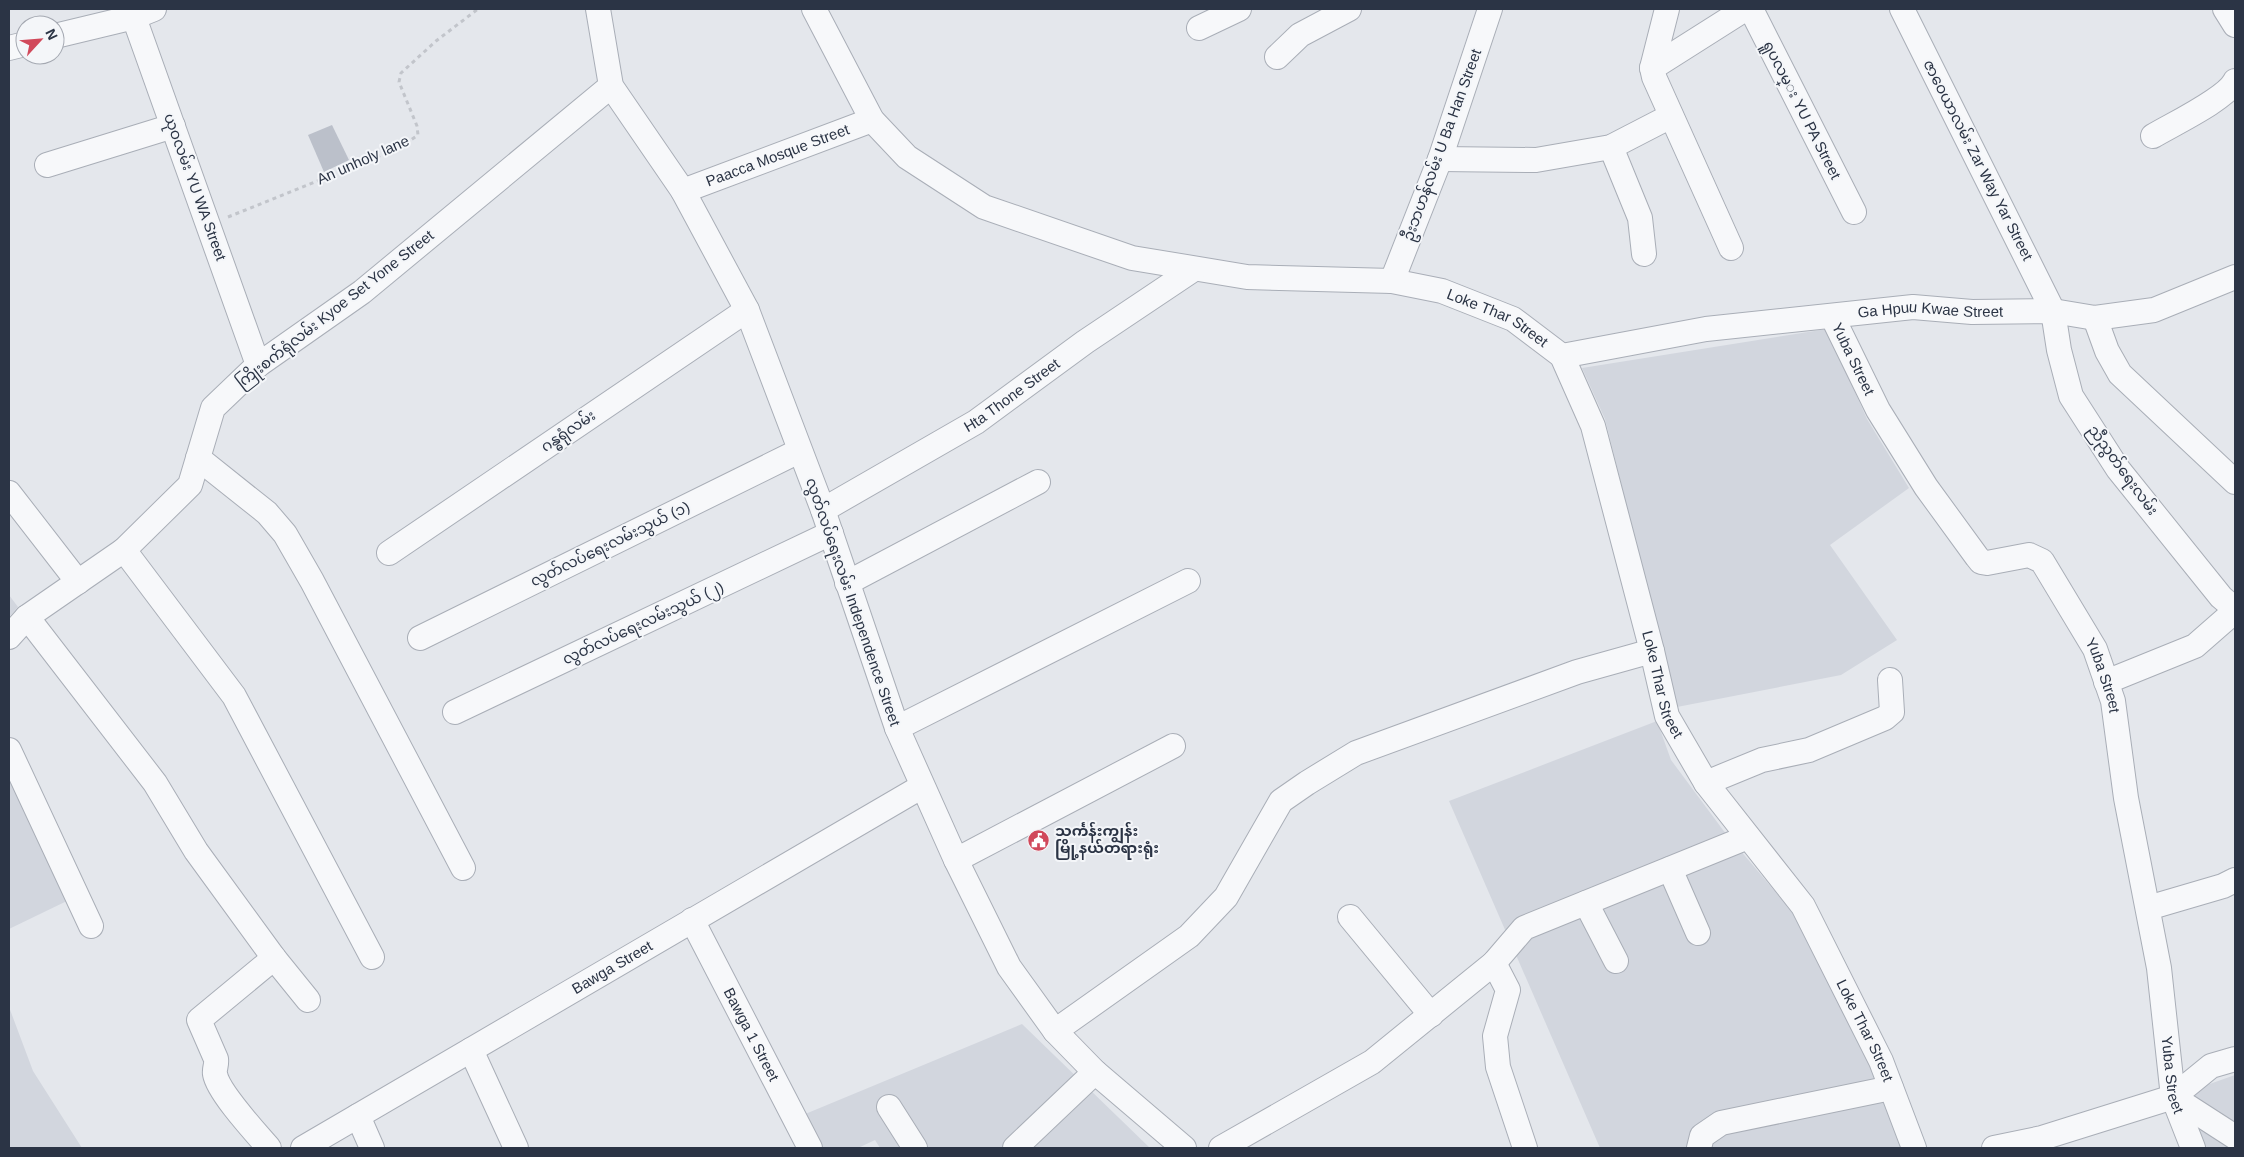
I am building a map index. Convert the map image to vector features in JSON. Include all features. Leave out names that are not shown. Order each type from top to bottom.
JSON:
[{"type":"street","name":"လွတ်လပ်ရေးလမ်း Independence Street","points":[[598,9],[610,86],[683,191],[747,310],[823,510],[896,728],[956,860],[1009,967],[1055,1031],[1095,1072],[1184,1148]]},
{"type":"street","name":"Loke Thar Street","points":[[814,9],[872,120],[907,157],[984,207],[1132,258],[1247,277],[1392,281],[1442,291],[1513,319],[1562,356],[1592,426],[1652,651],[1666,716],[1706,783],[1803,906],[1881,1061],[1914,1148]]},
{"type":"street","points":[[1199,28],[1239,9]]},
{"type":"street","points":[[1277,57],[1300,35],[1349,9]]},
{"type":"street","name":"ဦးဘဟန်လမ်း U Ba Han Street","points":[[1392,281],[1440,159],[1490,9]]},
{"type":"street","points":[[1667,9],[1652,68],[1671,116],[1732,248]]},
{"type":"street","points":[[1652,68],[1745,9]]},
{"type":"street","name":"ရူပလမ္း YU PA Street","points":[[1751,9],[1854,212]]},
{"type":"street","name":"ဇာဝေယာလမ်း Zar Way Yar Street","points":[[1902,9],[2054,310]]},
{"type":"street","points":[[2225,9],[2235,25]]},
{"type":"street","name":"ယုဝလမ်း YU WA Street","points":[[140,11],[173,126],[258,365]]},
{"type":"street","points":[[65,33],[140,11]]},
{"type":"street","points":[[2153,136],[2221,96],[2235,81]]},
{"type":"street","name":"ကြိုးစက်ရုံလမ်း Kyoe Set Yone Street","points":[[9,637],[26,617],[124,550],[190,486],[213,408],[258,365],[362,292],[610,86]]},
{"type":"street","points":[[1440,159],[1536,160],[1611,147],[1671,116]]},
{"type":"street","name":"Paacca Mosque Street","points":[[683,191],[872,120]]},
{"type":"street","points":[[47,165],[173,126]]},
{"type":"street","points":[[1611,147],[1640,218],[1644,254]]},
{"type":"street","name":"Hta Thone Street","points":[[823,510],[976,422],[1085,342],[1194,269]]},
{"type":"street","name":"Ga Hpuu Kwae Street","points":[[1562,356],[1706,329],[1913,307],[1972,312],[2054,310],[2095,318],[2154,310],[2235,277]]},
{"type":"street","name":"ဂန္ဓရုံလမ်း","points":[[390,553],[747,310]]},
{"type":"street","name":"ညီညွတ်ရေးလမ်း","points":[[2054,310],[2058,350],[2070,396],[2118,469],[2221,597],[2235,610]]},
{"type":"street","name":"Yuba Street","points":[[1832,316],[1878,410],[1926,487],[1977,557],[1981,562],[1987,562],[2029,554],[2042,561],[2095,649],[2113,701],[2126,798],[2160,968],[2173,1097],[2193,1148]]},
{"type":"street","points":[[2095,318],[2107,351],[2120,374],[2235,482]]},
{"type":"street","name":"လွတ်လပ်ရေးလမ်းသွယ် (၁)","points":[[420,638],[799,451]]},
{"type":"street","points":[[198,458],[267,513],[285,534],[312,581],[463,868]]},
{"type":"street","points":[[848,583],[1038,482]]},
{"type":"street","points":[[9,493],[78,582]]},
{"type":"street","name":"လွတ်လပ်ရေးလမ်းသွယ် (၂)","points":[[455,712],[831,533]]},
{"type":"street","points":[[124,550],[234,696],[372,957]]},
{"type":"street","points":[[896,728],[1188,581]]},
{"type":"street","points":[[2106,682],[2195,646],[2235,610]]},
{"type":"street","points":[[26,617],[155,783],[196,851],[274,958],[308,1000]]},
{"type":"street","points":[[1055,1031],[1189,936],[1226,896],[1281,800],[1306,783],[1356,752],[1577,672],[1652,651]]},
{"type":"street","points":[[1706,783],[1762,760],[1809,750],[1885,718],[1892,712],[1893,706],[1890,680]]},
{"type":"street","points":[[956,860],[1173,746]]},
{"type":"street","points":[[9,750],[91,926]]},
{"type":"street","name":"Bawga Street","points":[[302,1148],[922,787]]},
{"type":"street","points":[[1221,1148],[1372,1062],[1494,963],[1524,928],[1748,837]]},
{"type":"street","points":[[1670,868],[1698,933]]},
{"type":"street","points":[[2148,908],[2223,886],[2235,880]]},
{"type":"street","points":[[1586,904],[1616,961]]},
{"type":"street","points":[[1350,917],[1431,1015]]},
{"type":"street","name":"Bawga 1 Street","points":[[692,920],[810,1148]]},
{"type":"street","points":[[269,1148],[222,1090],[215,1074],[216,1059],[201,1026],[200,1018],[274,958]]},
{"type":"street","points":[[1494,963],[1508,990],[1495,1036],[1498,1067],[1525,1148]]},
{"type":"street","points":[[471,1050],[516,1148]]},
{"type":"street","points":[[1994,1148],[2042,1138],[2173,1097],[2212,1066],[2235,1059]]},
{"type":"street","points":[[1016,1148],[1095,1072]]},
{"type":"street","points":[[1699,1148],[1702,1136],[1721,1123],[1892,1088]]},
{"type":"street","points":[[2173,1097],[2235,1137]]},
{"type":"street","points":[[889,1107],[915,1148]]},
{"type":"street","points":[[358,1116],[372,1148]]},
{"type":"path","name":"An unholy lane","points":[[208,225],[399,148],[418,135],[418,126],[399,82],[401,73],[478,9]]},
{"type":"shaded area","points":[[1827,329],[1867,419],[1909,488],[1830,545],[1897,640],[1841,675],[1677,707],[1605,419],[1582,368]]},
{"type":"shaded area","points":[[9,595],[18,607],[9,617]]},
{"type":"shaded area","points":[[1657,721],[1671,760],[1723,830],[1795,915],[1870,1065],[1902,1148],[1600,1148],[1449,801]]},
{"type":"shaded area","points":[[9,767],[71,899],[9,929]]},
{"type":"shaded area","points":[[9,1007],[33,1071],[82,1148],[9,1148]]},
{"type":"shaded area","points":[[1022,1024],[1150,1148],[880,1148],[875,1140],[858,1148],[814,1148],[798,1117]]},
{"type":"shaded area","points":[[2235,1075],[2235,1148],[2200,1148],[2173,1097]]},
{"type":"building","points":[[332,125],[349,160],[324,172],[308,135]]},
{"type":"place","name":"သင်္ကန်းကျွန်း မြို့နယ်တရားရုံး","points":[[1039,840]]}]
